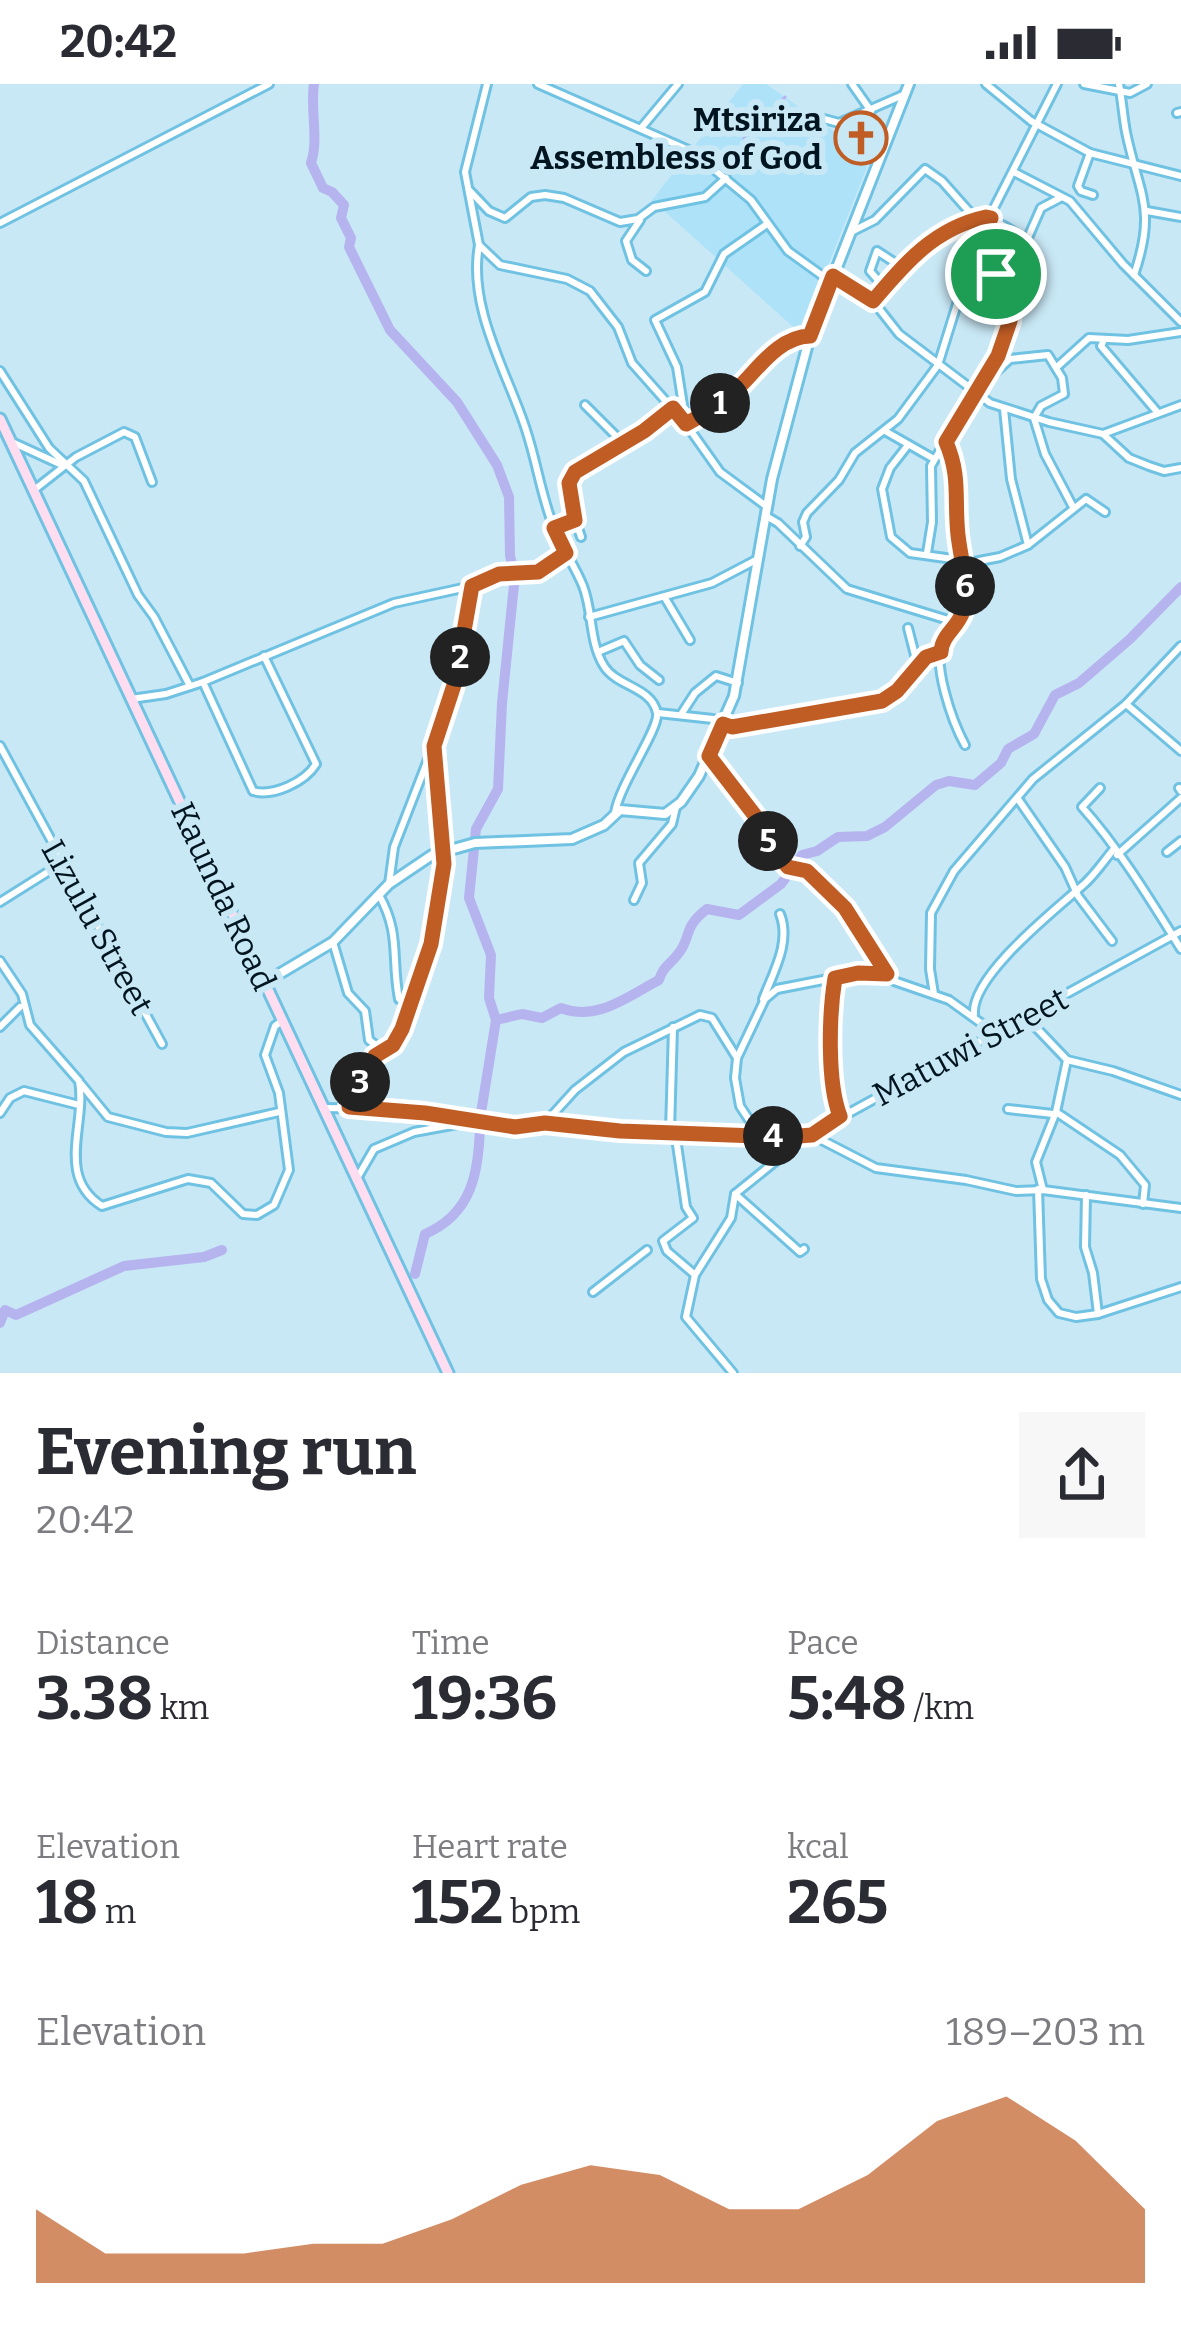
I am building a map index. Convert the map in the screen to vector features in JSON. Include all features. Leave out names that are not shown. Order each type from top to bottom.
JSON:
[{"type":"main road","name":"Kaunda Road","points":[[0,419],[448,1373]]},
{"type":"street","points":[[250,84],[266,85]]},
{"type":"street","points":[[264,983],[333,942],[389,884],[443,850],[475,843],[572,839],[599,828],[615,813],[633,763],[656,729],[657,713],[646,694],[608,670],[598,652],[584,590],[554,528],[525,425],[503,374],[478,291],[479,245],[465,172],[487,84]]},
{"type":"street","points":[[538,84],[694,152],[751,200],[788,251],[873,301],[899,334],[1004,409],[1103,434],[1130,458],[1149,466],[1164,471],[1181,468]]},
{"type":"street","points":[[642,127],[678,84]]},
{"type":"street","points":[[852,84],[871,111]]},
{"type":"street","points":[[634,900],[642,884],[639,862],[672,824],[676,807],[709,756],[738,683],[756,560],[810,336],[909,84]]},
{"type":"street","points":[[986,84],[1037,125],[1090,153],[1181,176]]},
{"type":"street","points":[[1013,285],[970,258],[1058,84]]},
{"type":"street","points":[[1084,84],[1136,91],[1147,84]]},
{"type":"street","points":[[0,223],[266,85]]},
{"type":"street","points":[[1120,88],[1147,211],[1134,275]]},
{"type":"street","points":[[824,119],[838,123],[903,95]]},
{"type":"street","points":[[1090,153],[1078,186],[1093,195]]},
{"type":"street","points":[[852,231],[875,220],[925,169],[977,219]]},
{"type":"street","points":[[1014,172],[1070,201],[1134,275],[1180,319]]},
{"type":"street","points":[[646,271],[632,260],[626,241],[643,217],[654,207],[705,197],[727,177]]},
{"type":"street","points":[[468,188],[489,211],[505,218],[531,197],[545,195],[564,198],[620,222],[643,217]]},
{"type":"street","points":[[927,554],[934,459],[1005,338],[1013,285],[1040,208],[1062,197]]},
{"type":"street","points":[[1147,211],[1181,217]]},
{"type":"street","points":[[873,301],[939,234],[966,220],[991,218],[1024,245]]},
{"type":"street","points":[[686,424],[677,367],[655,320],[705,292],[724,254],[767,224]]},
{"type":"street","points":[[479,245],[500,265],[585,287],[618,327],[632,363],[686,424],[720,472],[847,589],[945,619],[952,630]]},
{"type":"street","points":[[884,288],[870,271],[877,251],[903,268]]},
{"type":"street","points":[[800,546],[806,537],[803,522],[807,513],[839,480],[855,453],[885,431],[938,365],[965,285],[1011,298]]},
{"type":"street","points":[[1057,367],[1089,338],[1181,332]]},
{"type":"street","points":[[686,424],[727,398],[786,342],[810,336]]},
{"type":"street","points":[[1106,340],[1101,346],[1158,413]]},
{"type":"street","points":[[976,390],[1014,356],[1048,356],[1057,367],[1064,394],[1041,406],[1034,418],[1045,454],[1073,507]]},
{"type":"street","points":[[0,371],[46,443],[84,481],[138,596],[154,616],[190,686]]},
{"type":"street","points":[[585,405],[622,442]]},
{"type":"street","points":[[1103,434],[1181,405]]},
{"type":"street","points":[[581,537],[569,500],[569,480],[673,408]]},
{"type":"street","points":[[1004,409],[1011,478],[1028,545]]},
{"type":"street","points":[[885,431],[934,459]]},
{"type":"street","points":[[34,490],[113,436],[128,432],[135,437],[152,482]]},
{"type":"street","points":[[11,441],[66,466]]},
{"type":"street","points":[[946,442],[958,473],[964,605],[941,652],[947,706],[964,745]]},
{"type":"street","points":[[908,445],[884,479],[883,504],[895,544],[910,554],[984,561],[1028,545],[1086,499],[1105,512]]},
{"type":"street","points":[[554,528],[575,520]]},
{"type":"street","points":[[131,699],[203,682],[394,603],[472,586],[499,574],[538,572],[566,553]]},
{"type":"street","points":[[589,617],[712,583],[756,560]]},
{"type":"street","points":[[389,884],[394,847],[455,682],[472,586]]},
{"type":"street","points":[[664,598],[691,640]]},
{"type":"street","points":[[908,628],[918,667]]},
{"type":"street","points":[[598,652],[624,641],[640,665],[659,680]]},
{"type":"street","points":[[934,994],[932,913],[965,856],[1043,768],[1126,704],[1181,646]]},
{"type":"street","points":[[657,713],[682,714],[732,727],[830,707],[874,704],[897,691],[926,657],[941,652]]},
{"type":"street","points":[[203,682],[253,791],[269,794],[311,773],[316,764],[264,656]]},
{"type":"street","points":[[682,714],[712,678],[738,683]]},
{"type":"street","points":[[1126,704],[1181,751]]},
{"type":"street","name":"Lizulu Street","points":[[0,746],[162,1044]]},
{"type":"street","points":[[349,1107],[381,1049],[395,1042],[431,944],[443,850],[434,746]]},
{"type":"street","points":[[709,756],[788,867],[800,869],[845,908],[887,974],[902,986],[934,994],[994,1032]]},
{"type":"street","points":[[1100,788],[1081,805],[1177,934],[1181,949]]},
{"type":"street","points":[[975,1017],[974,1003],[990,976],[1033,928],[1180,792]]},
{"type":"street","points":[[1018,798],[1112,941]]},
{"type":"street","points":[[615,813],[630,809],[660,814],[676,807]]},
{"type":"street","points":[[1167,852],[1181,841]]},
{"type":"street","points":[[0,902],[62,862]]},
{"type":"street","points":[[379,895],[394,926],[394,983],[399,999],[414,999]]},
{"type":"street","points":[[759,1135],[737,1100],[737,1058],[782,951],[786,932],[780,914]]},
{"type":"street","name":"Matuwi Street","points":[[735,1194],[840,1116],[1177,934]]},
{"type":"street","points":[[333,942],[349,993],[364,1011],[369,1040],[381,1049]]},
{"type":"street","points":[[0,961],[22,994],[30,1025],[108,1117],[187,1133],[279,1112]]},
{"type":"street","points":[[759,1007],[777,989],[858,973],[887,974]]},
{"type":"street","points":[[835,978],[834,1024],[828,1037],[832,1097],[840,1116]]},
{"type":"street","points":[[0,1027],[22,1004]]},
{"type":"street","points":[[545,1123],[574,1090],[623,1052],[700,1015],[708,1015],[737,1058]]},
{"type":"street","points":[[1027,1018],[1067,1060],[1181,1095]]},
{"type":"street","points":[[79,1081],[75,1161],[80,1180],[96,1203],[111,1205],[171,1182],[196,1180],[217,1187],[250,1216],[274,1205],[289,1170],[279,1093],[265,1052],[275,1026],[282,1021]]},
{"type":"street","points":[[673,1028],[673,1131],[686,1207],[693,1218],[663,1240],[676,1261],[695,1274]]},
{"type":"street","points":[[1067,1060],[1055,1113],[1036,1162],[1041,1279],[1048,1300],[1067,1317],[1099,1314],[1181,1287]]},
{"type":"street","points":[[0,1113],[10,1098],[24,1090],[79,1106]]},
{"type":"street","points":[[323,1108],[515,1127],[545,1123],[620,1131],[809,1136],[876,1168],[1016,1191],[1181,1208]]},
{"type":"street","points":[[1008,1109],[1055,1113],[1120,1155],[1145,1185],[1143,1204]]},
{"type":"street","points":[[356,1180],[374,1149],[414,1132],[471,1121]]},
{"type":"street","points":[[734,1373],[686,1317],[695,1274],[731,1219],[735,1194]]},
{"type":"street","points":[[735,1194],[795,1249],[804,1249]]},
{"type":"street","points":[[1086,1195],[1084,1247],[1099,1314]]},
{"type":"street","points":[[593,1292],[647,1250]]},
{"type":"shaded area","points":[[743,84],[766,84],[871,157],[801,334],[652,200]]},
{"type":"waterway","points":[[314,84],[311,163],[323,188],[344,205],[341,218],[351,238],[349,247],[390,330],[457,402],[497,465],[509,497],[515,575],[498,789],[476,829],[469,898],[491,955],[489,998],[496,1020],[480,1119]]},
{"type":"waterway","points":[[708,159],[727,157],[742,148],[748,122],[771,114],[785,97]]},
{"type":"waterway","points":[[496,1020],[522,1014],[542,1018],[561,1008],[600,1010],[624,1000],[659,980],[707,909],[739,915],[781,884],[802,855],[838,837],[867,836],[885,827],[936,785],[949,781],[975,785],[1001,763],[1008,749],[1034,734],[1055,695],[1079,683],[1181,587]]},
{"type":"waterway","points":[[415,1274],[425,1234],[453,1215],[470,1190],[480,1125]]},
{"type":"waterway","points":[[0,1323],[5,1310],[16,1315],[124,1266],[204,1257],[222,1250]]},
{"type":"place","name":"Mtsiriza Assembless of God","points":[[861,138]]},
{"type":"route","points":[[986,217],[991,218],[986,232],[970,258],[996,274],[1013,285],[1008,331],[995,362],[946,442],[958,473],[958,535],[965,592],[962,615],[944,638],[941,652],[926,657],[882,701],[732,727],[723,724],[709,756],[788,867],[807,871],[845,908],[887,974],[835,978],[834,1026],[828,1037],[832,1097],[840,1116],[812,1135],[786,1137],[620,1131],[545,1123],[515,1127],[349,1107],[375,1056],[393,1045],[402,1029],[431,944],[444,864],[434,746],[455,682],[472,586],[499,574],[538,572],[566,553],[554,528],[575,520],[569,483],[575,472],[673,408],[686,424],[700,416],[727,398],[786,342],[810,336],[833,276],[873,301],[939,234],[966,220],[986,217]]}]
